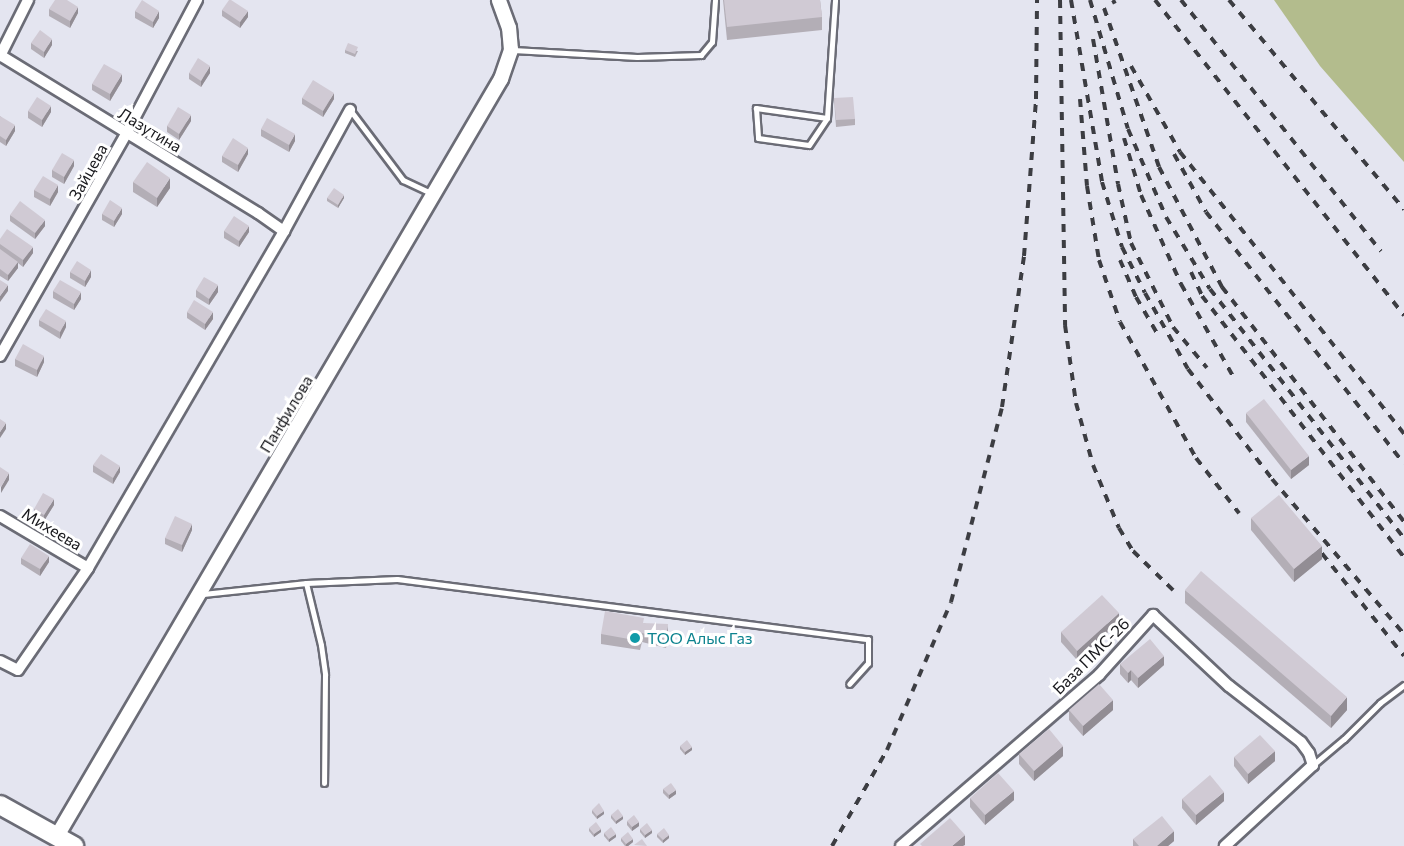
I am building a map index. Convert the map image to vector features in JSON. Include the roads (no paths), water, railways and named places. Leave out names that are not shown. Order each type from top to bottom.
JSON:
[{"type":"highway","points":[[0,805],[54,841],[74,846]]},
{"type":"street","points":[[0,55],[28,0]]},
{"type":"street","name":"Зайцева","points":[[0,356],[126,134],[197,0]]},
{"type":"street","name":"Панфилова","points":[[54,841],[501,79],[511,50],[509,28],[499,0]]},
{"type":"street","name":"Лазутина","points":[[0,55],[284,231]]},
{"type":"street","points":[[0,661],[18,670],[88,568],[284,231],[350,110]]},
{"type":"street","name":"Михеева","points":[[0,516],[88,568]]},
{"type":"street","name":"База ПМС-26","points":[[901,846],[1099,675],[1153,615],[1229,686],[1301,742],[1309,753],[1312,765]]},
{"type":"street","points":[[1225,846],[1312,765]]},
{"type":"lane","points":[[511,50],[637,57],[701,55],[712,42],[715,0]]},
{"type":"lane","points":[[827,118],[756,108],[758,138],[809,145],[827,118],[835,0]]},
{"type":"lane","points":[[350,110],[403,180],[435,194]]},
{"type":"lane","points":[[198,594],[306,583],[397,579],[868,639],[868,663],[849,684]]},
{"type":"lane","points":[[306,583],[325,675],[324,783]]},
{"type":"lane","points":[[1312,765],[1404,685]]},
{"type":"railway","points":[[832,846],[887,750],[951,602],[1002,407],[1024,256],[1036,99],[1037,0]]},
{"type":"railway","points":[[1060,0],[1065,325],[1076,403],[1093,465],[1119,528],[1133,551],[1173,590]]},
{"type":"railway","points":[[1071,0],[1102,182],[1122,247],[1145,293],[1188,369],[1272,479],[1404,634]]},
{"type":"railway","points":[[1090,0],[1128,129],[1166,217],[1210,289],[1404,538]]},
{"type":"railway","points":[[1113,0],[1115,4]]},
{"type":"railway","points":[[1155,0],[1404,315]]},
{"type":"railway","points":[[1181,0],[1381,251]]},
{"type":"railway","points":[[1229,0],[1404,209]]},
{"type":"railway","points":[[1104,8],[1159,167],[1222,287],[1404,522]]},
{"type":"railway","points":[[1093,39],[1118,184],[1131,243],[1173,327],[1207,368]]},
{"type":"railway","points":[[1131,66],[1180,152],[1404,434]]},
{"type":"railway","points":[[1080,99],[1087,186],[1099,260],[1120,322],[1196,458],[1239,513]]},
{"type":"railway","points":[[1124,138],[1141,195],[1181,284],[1234,378]]},
{"type":"railway","points":[[1174,154],[1206,212],[1404,464]]},
{"type":"railway","points":[[1120,260],[1136,297],[1158,335]]},
{"type":"railway","points":[[1191,272],[1202,296],[1404,557]]},
{"type":"railway","points":[[1312,541],[1404,656]]},
{"type":"place","name":"ТОО Алыс Газ","points":[[635,638]]}]
